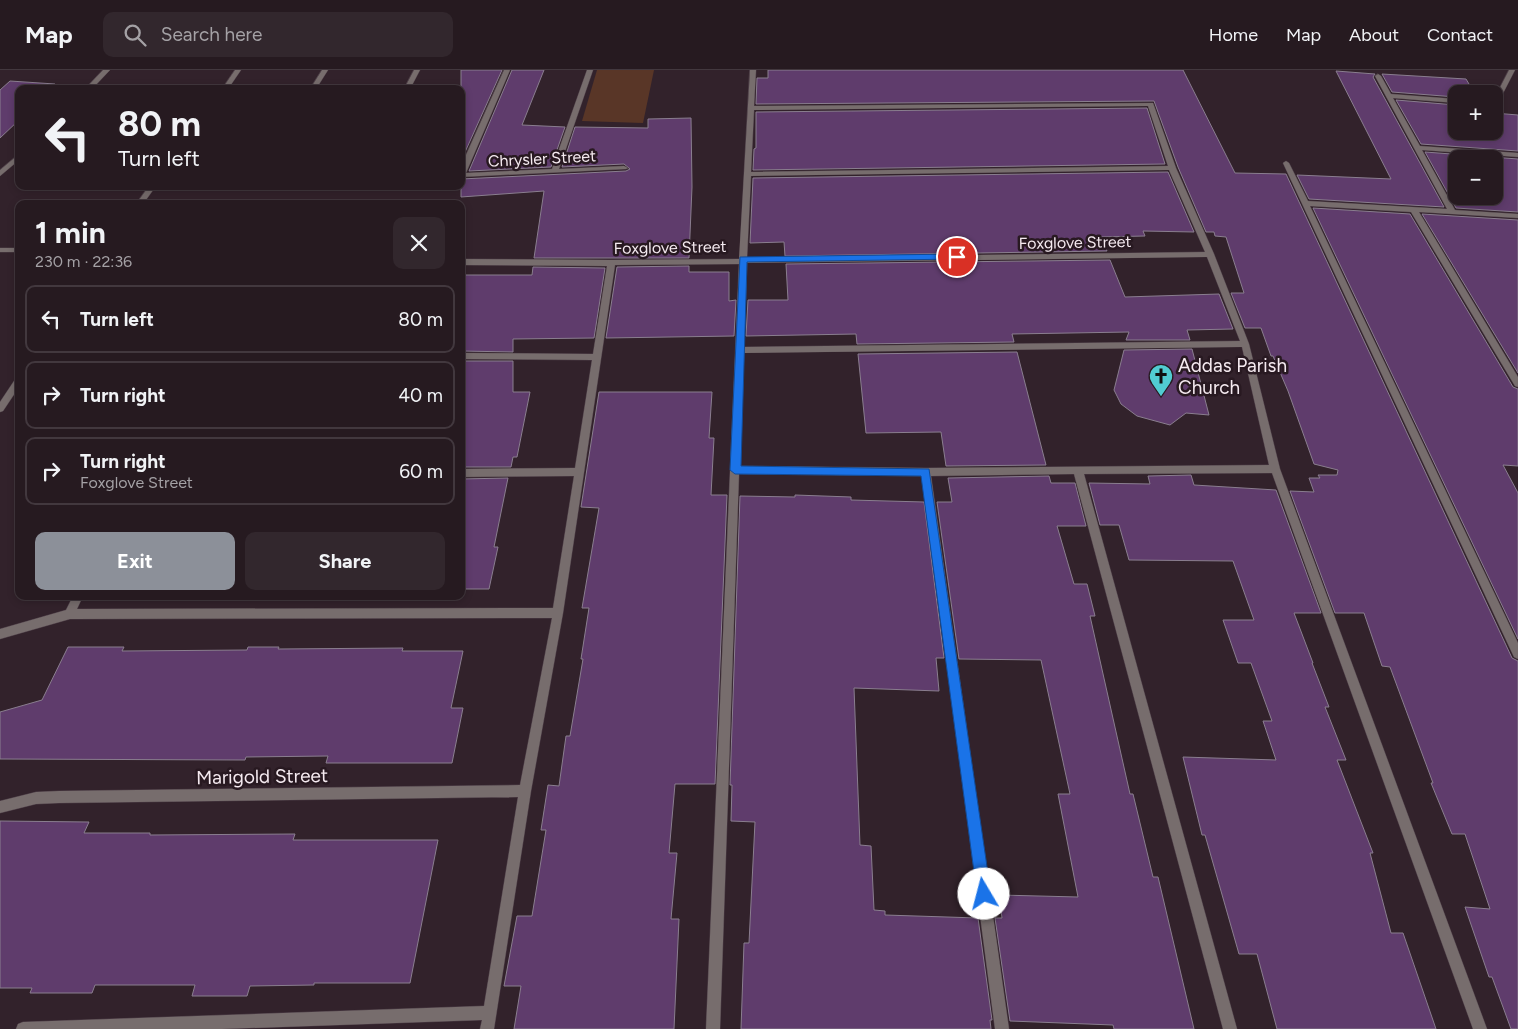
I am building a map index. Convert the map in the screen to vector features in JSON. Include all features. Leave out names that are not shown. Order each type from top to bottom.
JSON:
[{"type":"street","points":[[92,85],[107,70]]},
{"type":"street","points":[[227,85],[238,70]]},
{"type":"street","points":[[316,85],[325,70]]},
{"type":"street","points":[[409,85],[417,70]]},
{"type":"street","points":[[465,166],[507,70]]},
{"type":"street","points":[[555,170],[590,70]]},
{"type":"street","points":[[713,1029],[739,350],[753,70]]},
{"type":"street","points":[[1503,86],[1512,70]]},
{"type":"street","points":[[1378,76],[1452,212]]},
{"type":"street","points":[[1389,96],[1448,100]]},
{"type":"street","points":[[752,108],[1151,104],[1172,168],[1210,254],[1245,344],[1275,469],[1480,1029]]},
{"type":"street","points":[[1416,148],[1518,154]]},
{"type":"street","points":[[0,174],[15,160]]},
{"type":"street","points":[[1286,163],[1518,654]]},
{"type":"street","name":"Chrysler Street","points":[[465,175],[624,168]]},
{"type":"street","points":[[748,174],[1172,168]]},
{"type":"street","points":[[142,200],[150,190]]},
{"type":"street","points":[[1305,203],[1518,216]]},
{"type":"street","points":[[1413,209],[1518,384]]},
{"type":"street","points":[[0,250],[15,250]]},
{"type":"street","name":"Foxglove Street","points":[[465,262],[611,262],[1210,254]]},
{"type":"street","points":[[487,1029],[525,791],[558,613],[611,262]]},
{"type":"street","points":[[739,350],[1245,344]]},
{"type":"street","points":[[465,356],[598,356]]},
{"type":"street","points":[[0,409],[15,386]]},
{"type":"street","points":[[735,470],[926,472],[1275,469]]},
{"type":"street","points":[[1078,470],[1230,1029]]},
{"type":"street","points":[[465,473],[578,472]]},
{"type":"street","points":[[926,472],[1002,1029]]},
{"type":"street","points":[[70,614],[76,600]]},
{"type":"street","points":[[0,634],[70,614],[558,613]]},
{"type":"street","name":"Marigold Street","points":[[0,807],[36,798],[59,797],[525,791]]},
{"type":"street","points":[[23,1029],[489,1013]]},
{"type":"shaded area","points":[[597,70],[654,70],[643,123],[582,121]]},
{"type":"building","points":[[461,70],[502,70],[465,152],[465,85],[461,85]]},
{"type":"building","points":[[512,70],[544,70],[522,125],[565,127],[551,167],[469,171]]},
{"type":"building","points":[[768,70],[1183,70],[1235,173],[1286,174],[1512,658],[1518,661],[1518,1029],[1511,1029],[1492,977],[1489,977],[1465,907],[1490,909],[1465,834],[1452,834],[1431,783],[1433,783],[1390,667],[1382,666],[1364,613],[1335,613],[1290,491],[1314,492],[1309,478],[1320,478],[1318,475],[1337,475],[1338,470],[1314,464],[1288,391],[1273,356],[1271,356],[1261,328],[1245,328],[1231,293],[1244,293],[1226,237],[1215,236],[1214,232],[1206,232],[1178,167],[1154,101],[756,104],[757,78],[768,78]]},
{"type":"building","points":[[1336,71],[1375,74],[1373,77],[1444,207],[1309,199],[1297,175],[1391,179]]},
{"type":"building","points":[[1382,74],[1466,79],[1470,85],[1448,85],[1448,96],[1392,92]]},
{"type":"building","points":[[10,81],[55,84],[15,85],[15,124],[0,138],[0,90]]},
{"type":"building","points":[[1396,100],[1448,104],[1448,140],[1503,140],[1503,114],[1518,115],[1518,151],[1421,144]]},
{"type":"building","points":[[1147,108],[1165,164],[753,170],[754,149],[756,148],[756,112]]},
{"type":"building","points":[[691,118],[692,187],[689,258],[534,258],[544,191],[461,197],[461,190],[465,190],[465,179],[626,171],[630,169],[624,164],[562,167],[575,127],[648,128],[648,119]]},
{"type":"building","points":[[1425,152],[1448,154],[1448,194]]},
{"type":"building","points":[[1503,158],[1518,159],[1518,212],[1456,208],[1454,205],[1503,205]]},
{"type":"building","points":[[1168,172],[1194,232],[1143,231],[1145,236],[1101,237],[1107,251],[785,256],[784,242],[750,243],[753,178]]},
{"type":"building","points":[[1313,208],[1410,214],[1513,387],[1518,389],[1518,466],[1503,465],[1518,493],[1518,639]]},
{"type":"building","points":[[1422,214],[1518,220],[1518,373]]},
{"type":"building","points":[[1110,260],[1125,297],[1219,294],[1233,329],[1187,330],[1190,340],[1126,340],[1129,332],[1012,334],[1014,342],[857,344],[856,334],[746,336],[748,300],[788,300],[786,264]]},
{"type":"building","points":[[689,266],[689,272],[729,272],[729,301],[736,300],[734,336],[606,338],[617,267]]},
{"type":"building","points":[[533,267],[605,268],[594,338],[513,339],[513,352],[465,351],[465,275],[532,275]]},
{"type":"building","name":"Addas Parish Church","points":[[1192,349],[1209,415],[1186,413],[1170,425],[1137,416],[1121,404],[1114,390],[1124,350]]},
{"type":"building","points":[[1017,352],[1046,465],[946,466],[941,432],[866,433],[858,354]]},
{"type":"building","points":[[465,361],[513,361],[513,392],[530,392],[517,457],[513,457],[511,467],[465,467]]},
{"type":"building","points":[[599,392],[712,392],[709,438],[714,438],[711,495],[727,495],[715,784],[675,784],[669,853],[677,853],[671,919],[679,919],[674,1029],[514,1029],[521,986],[504,986],[517,916],[532,916],[546,830],[541,830],[548,785],[559,786],[566,736],[570,736],[583,659],[581,659],[589,608],[582,608],[599,508],[581,507]]},
{"type":"building","points":[[1191,475],[1194,485],[1276,490],[1321,613],[1294,613],[1329,707],[1325,707],[1346,760],[1337,760],[1373,853],[1370,853],[1391,933],[1403,933],[1436,1029],[1277,1029],[1257,954],[1239,954],[1205,835],[1202,835],[1183,757],[1276,760],[1263,721],[1272,721],[1251,663],[1238,663],[1223,620],[1254,620],[1233,561],[1129,560],[1119,525],[1100,525],[1089,483],[1150,484],[1148,476]]},
{"type":"building","points":[[1049,476],[1051,483],[1075,483],[1086,526],[1057,526],[1074,584],[1087,584],[1095,616],[1090,616],[1130,794],[1133,794],[1153,877],[1158,877],[1194,1029],[1114,1029],[1113,1025],[1010,1021],[995,918],[1002,918],[999,895],[1078,897],[1058,794],[1070,794],[1041,660],[959,659],[937,502],[952,502],[948,478]]},
{"type":"building","points":[[508,478],[494,547],[498,547],[489,589],[465,589],[465,479]]},
{"type":"building","points":[[795,495],[851,497],[851,500],[924,502],[944,658],[936,658],[939,691],[854,688],[860,845],[871,846],[874,910],[885,911],[885,915],[978,918],[992,1020],[990,1020],[991,1029],[741,1029],[744,943],[749,943],[755,822],[731,821],[732,785],[730,785],[740,496],[795,497]]},
{"type":"building","points":[[68,647],[124,647],[122,651],[247,650],[248,647],[279,647],[278,649],[403,648],[402,651],[463,651],[451,708],[463,708],[452,763],[326,763],[328,756],[246,757],[245,760],[0,759],[0,712],[42,700]]},
{"type":"building","points":[[0,821],[89,822],[84,833],[150,833],[150,835],[295,834],[293,840],[438,840],[410,983],[314,983],[314,985],[250,986],[247,996],[192,996],[195,985],[95,985],[92,993],[30,993],[32,988],[0,988]]},
{"type":"place","name":"Addas Parish Church","points":[[1161,397]]},
{"type":"route","points":[[957,257],[743,260],[735,470],[926,472],[984,894]]}]
